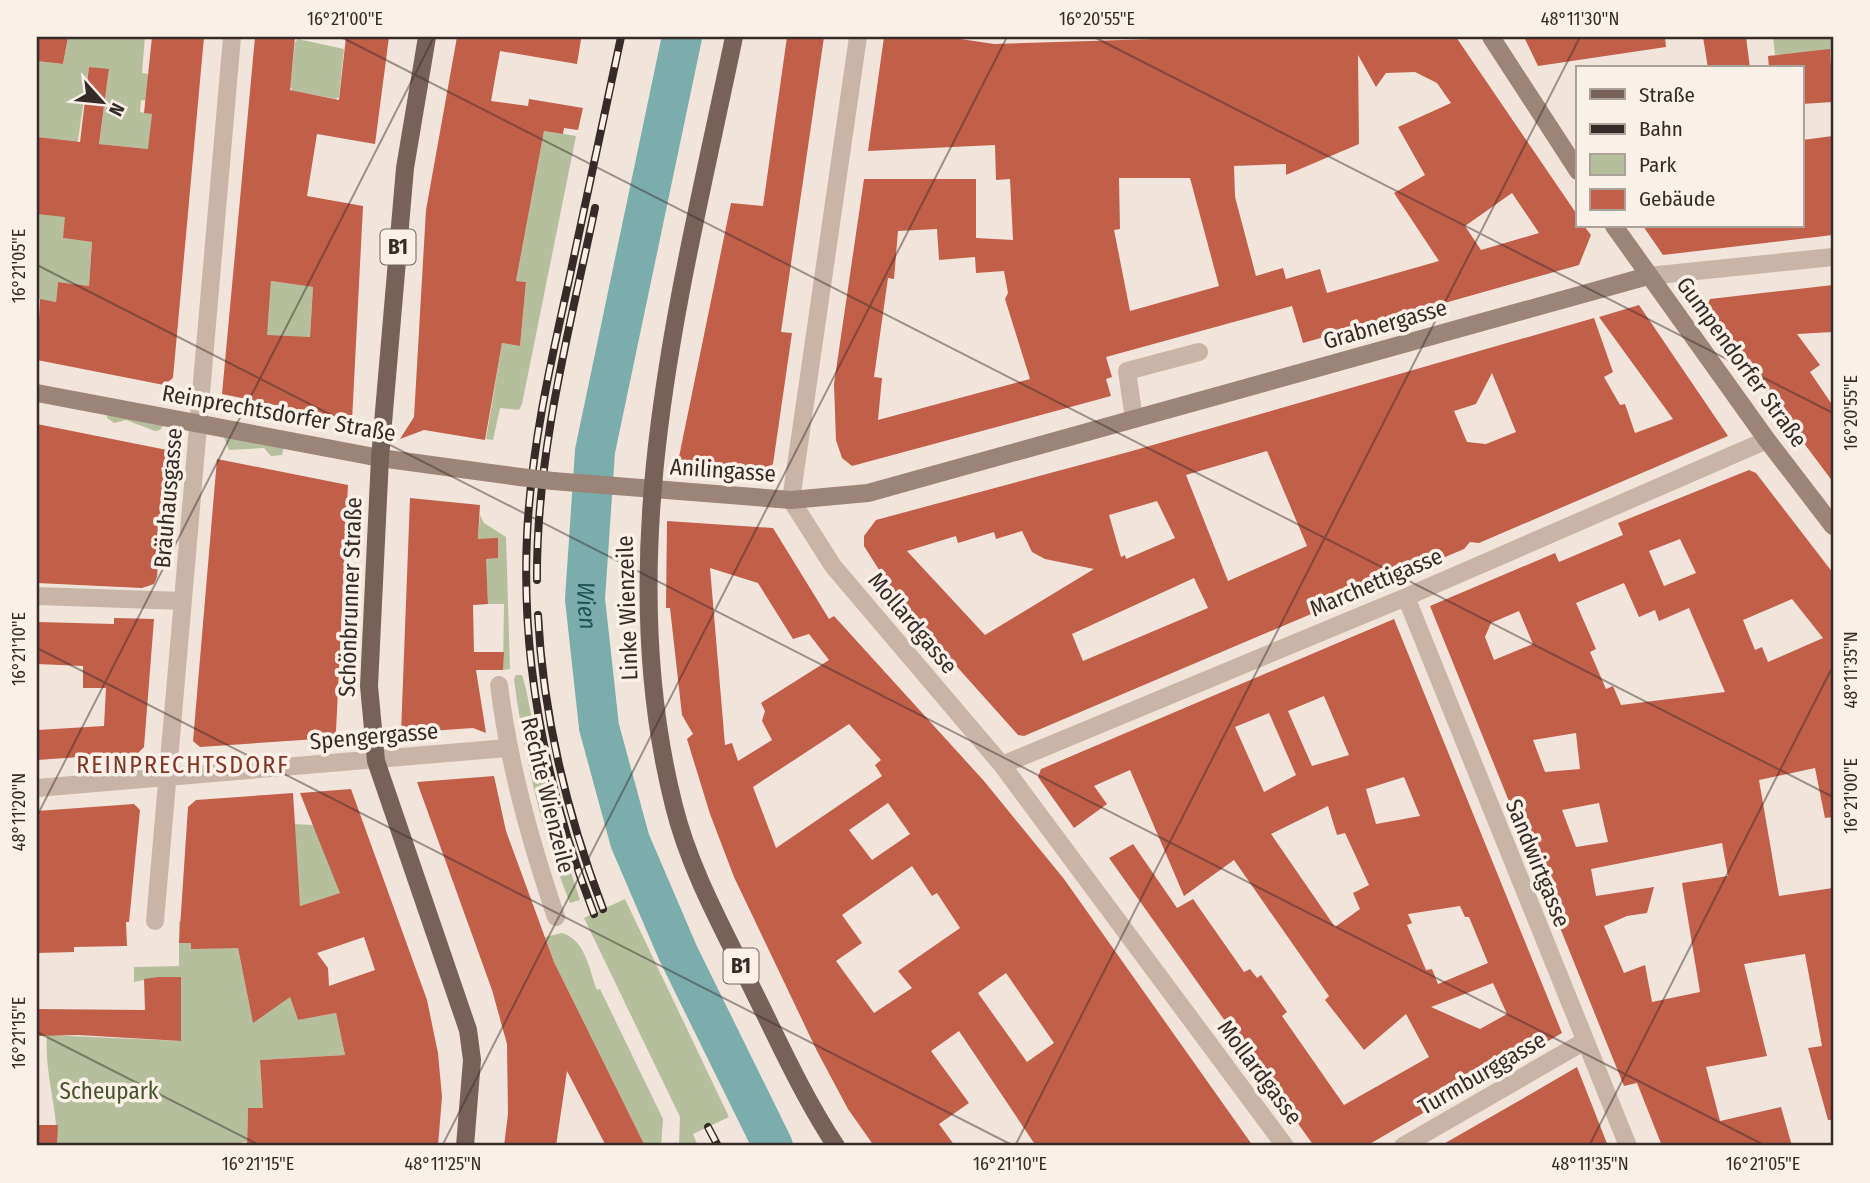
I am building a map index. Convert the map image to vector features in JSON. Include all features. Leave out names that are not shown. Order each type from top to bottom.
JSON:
[{"type":"main road","name":"Schönbrunner Straße","points":[[427,37],[405,168],[380,458],[369,686],[376,761],[468,1030],[472,1060],[468,1141]]},
{"type":"main road","name":"Linke Wienzeile","points":[[734,37],[679,302],[652,489],[647,614],[659,721],[674,807],[715,911],[806,1096],[836,1146]]},
{"type":"street","name":"Bräuhausgasse","points":[[155,921],[232,37]]},
{"type":"street","points":[[791,500],[859,37]]},
{"type":"street","points":[[1491,37],[1576,168]]},
{"type":"street","name":"Gumpendorfer Straße","points":[[1616,228],[1767,440],[1833,526]]},
{"type":"street","points":[[1648,276],[1833,257]]},
{"type":"street","name":"Grabnergasse","points":[[791,500],[868,494],[1648,276]]},
{"type":"street","points":[[1134,419],[1127,371],[1199,352]]},
{"type":"street","name":"Reinprechtsdorfer Straße","points":[[37,393],[380,458],[516,477],[625,487]]},
{"type":"street","name":"Marchettigasse","points":[[1002,765],[1406,597],[1767,440]]},
{"type":"street","name":"Anilingasse","points":[[625,487],[791,500]]},
{"type":"street","name":"Mollardgasse","points":[[791,500],[833,566],[1002,765],[1285,1146]]},
{"type":"street","points":[[37,596],[183,601]]},
{"type":"street","name":"Sandwirtgasse","points":[[1406,597],[1628,1146]]},
{"type":"street","name":"Rechte Wienzeile","points":[[499,684],[507,748],[526,827],[556,917]]},
{"type":"street","name":"Spengergasse","points":[[37,788],[507,748]]},
{"type":"street","name":"Turmburggasse","points":[[1403,1146],[1585,1041]]},
{"type":"green space","points":[[68,37],[145,37],[142,73],[156,75],[148,101],[141,100],[140,112],[152,114],[149,149],[99,144],[109,70],[89,67],[63,238],[92,242],[89,286],[58,282],[56,302],[37,299],[37,214],[47,214],[57,140],[37,137],[37,61],[63,64]]},
{"type":"green space","points":[[1773,37],[1833,37],[1833,74],[1830,50],[1775,55]]},
{"type":"green space","points":[[298,39],[344,49],[339,97],[336,99],[293,91],[290,87],[295,42]]},
{"type":"green space","points":[[544,131],[576,136],[522,404],[519,410],[500,408],[493,440],[486,439],[502,343],[520,346],[526,282],[516,281]]},
{"type":"green space","points":[[271,281],[313,287],[310,337],[262,340],[268,319]]},
{"type":"green space","points":[[109,409],[167,421],[160,430],[155,431],[126,420],[114,423],[107,418]]},
{"type":"green space","points":[[223,435],[284,447],[282,455],[271,456],[264,448],[229,450]]},
{"type":"green space","points":[[480,515],[484,523],[506,537],[510,669],[503,670],[504,604],[488,604],[487,584],[452,561],[498,558],[497,539],[478,539]]},
{"type":"green space","points":[[516,675],[522,675],[526,689],[551,812],[580,900],[570,903],[550,848],[528,765],[514,679]]},
{"type":"green space","points":[[292,824],[314,825],[332,872],[337,871],[344,892],[300,906]]},
{"type":"green space","points":[[625,899],[729,1117],[693,1134],[698,1146],[679,1146],[680,1117],[584,918]]},
{"type":"green space","name":"Scheupark","points":[[262,918],[298,1020],[336,1013],[345,1055],[260,1060],[262,1094],[306,1109],[248,1108],[247,1142],[242,1142],[242,1146],[57,1146],[47,1063],[47,1035],[181,1041],[181,977],[159,977],[134,982],[134,967],[179,966],[179,921],[232,919],[253,1022]]},
{"type":"green space","points":[[562,933],[582,949],[597,990],[600,989],[663,1119],[661,1146],[645,1146],[554,962],[545,937]]},
{"type":"building","points":[[37,37],[68,37],[63,64],[37,61]]},
{"type":"building","points":[[152,37],[204,37],[173,378],[164,385],[37,360],[40,299],[56,302],[58,282],[89,286],[92,242],[63,238],[65,217],[37,214],[37,137],[80,142],[89,67],[109,69],[99,144],[148,149],[152,114],[144,113]]},
{"type":"building","points":[[255,37],[295,37],[290,90],[339,100],[346,37],[389,37],[375,144],[317,134],[307,196],[363,206],[352,421],[222,394]],"holes":[[[271,281],[313,287],[310,337],[267,335]]]},
{"type":"building","points":[[457,37],[581,39],[577,64],[500,51],[491,101],[528,106],[529,99],[583,108],[578,130],[564,128],[563,134],[544,131],[516,281],[526,282],[520,346],[502,343],[485,440],[424,430],[400,439],[414,417],[426,210]]},
{"type":"building","points":[[787,37],[824,37],[781,332],[792,333],[773,464],[765,470],[686,465],[679,457],[731,203],[763,206]]},
{"type":"building","points":[[884,37],[947,37],[994,44],[1220,37],[1456,37],[1576,213],[1576,228],[1586,228],[1591,235],[1579,265],[1303,343],[1292,306],[1106,357],[1112,377],[1106,379],[1111,396],[852,466],[842,458],[836,440],[834,384],[864,179],[976,179],[976,238],[1013,240],[1010,179],[996,180],[995,145],[868,151]],"holes":[[[1358,55],[1376,87],[1386,73],[1415,72],[1437,83],[1451,103],[1398,127],[1425,175],[1394,193],[1439,261],[1327,293],[1320,269],[1286,279],[1283,268],[1256,276],[1235,197],[1234,166],[1286,164],[1286,175],[1359,144]],[[1119,178],[1190,178],[1219,286],[1130,311],[1114,230],[1120,229]],[[1512,193],[1539,233],[1481,250],[1465,226]],[[937,229],[939,260],[975,257],[976,273],[1004,271],[1008,293],[1005,299],[1030,379],[878,420],[882,378],[874,377],[888,278],[894,279],[898,231]]]},
{"type":"building","points":[[1524,37],[1665,37],[1666,47],[1538,66]]},
{"type":"building","points":[[1703,37],[1746,37],[1750,66],[1708,66]]},
{"type":"building","points":[[1830,49],[1833,102],[1804,104],[1804,66],[1769,66],[1768,56]]},
{"type":"building","points":[[1833,136],[1833,235],[1663,255],[1644,228],[1804,228],[1804,140]]},
{"type":"building","points":[[1833,285],[1833,332],[1797,334],[1820,365],[1810,372],[1833,406],[1833,482],[1705,311],[1710,299]]},
{"type":"building","points":[[1639,305],[1728,436],[1479,543],[1470,542],[1464,549],[1024,736],[1018,735],[900,603],[864,546],[864,536],[876,520],[1132,451],[1594,318],[1613,372],[1604,377],[1620,405],[1625,404],[1635,433],[1673,419],[1599,317]],"holes":[[[1492,373],[1516,432],[1486,444],[1467,442],[1454,411],[1476,404]],[[1267,451],[1307,546],[1228,581],[1186,475]],[[1157,501],[1175,538],[1126,559],[1125,555],[1121,557],[1109,515]],[[1022,531],[1032,552],[1045,559],[1094,569],[985,635],[907,551],[956,536],[958,543],[994,532],[996,539]],[[1194,578],[1208,608],[1083,661],[1072,634]]]},
{"type":"building","points":[[37,424],[167,450],[157,577],[154,584],[142,588],[37,583]]},
{"type":"building","points":[[217,459],[348,485],[336,731],[331,738],[200,747],[193,741]]},
{"type":"building","points":[[1749,470],[1756,473],[1833,573],[1833,817],[1825,818],[1815,768],[1759,780],[1779,896],[1833,888],[1833,1120],[1828,1120],[1808,1048],[1822,1046],[1805,954],[1744,964],[1767,1056],[1706,1067],[1720,1121],[1781,1107],[1792,1146],[1662,1146],[1637,1083],[1624,1086],[1430,606],[1555,553],[1559,562],[1623,535],[1618,523]],"holes":[[[1680,539],[1696,573],[1664,586],[1649,551]],[[1624,583],[1639,617],[1655,610],[1659,621],[1689,608],[1725,692],[1621,705],[1613,686],[1606,689],[1590,652],[1596,649],[1576,603]],[[1792,599],[1823,638],[1768,662],[1762,647],[1755,650],[1743,620]],[[1519,611],[1533,644],[1494,660],[1485,637],[1491,623]],[[1576,733],[1580,769],[1545,772],[1533,740]],[[1599,803],[1608,842],[1576,847],[1562,810]],[[1722,843],[1728,876],[1682,883],[1700,992],[1652,1002],[1645,965],[1624,973],[1604,926],[1627,916],[1647,913],[1654,887],[1596,896],[1591,869]]]},
{"type":"building","points":[[410,498],[480,505],[478,539],[498,538],[498,558],[486,559],[488,604],[473,605],[474,652],[504,652],[503,670],[476,670],[486,733],[473,728],[401,733]]},
{"type":"building","points":[[667,521],[773,528],[829,619],[834,616],[984,781],[1064,879],[1253,1146],[1036,1146],[959,1031],[931,1051],[969,1103],[939,1124],[955,1146],[874,1146],[848,1109],[817,1051],[734,877],[710,814],[687,739],[693,734],[682,715],[670,608],[666,608]],"holes":[[[710,568],[758,583],[793,639],[809,634],[829,660],[761,703],[765,711],[762,721],[772,740],[738,761],[732,743],[725,745]],[[849,724],[881,760],[875,765],[882,776],[776,848],[753,787]],[[888,803],[910,834],[872,860],[849,830]],[[912,866],[932,896],[937,893],[960,928],[898,971],[912,988],[874,1013],[836,961],[862,943],[842,915]],[[1006,973],[1054,1043],[1027,1062],[978,993]]]},
{"type":"building","points":[[114,618],[154,619],[144,747],[138,753],[37,760],[37,730],[104,726],[106,688],[83,688],[83,666],[37,664],[37,622],[114,624]]},
{"type":"building","points":[[1394,619],[1562,1033],[1366,1146],[1314,1146],[1109,858],[1133,844],[1177,908],[1193,899],[1244,972],[1250,969],[1257,978],[1261,975],[1287,1012],[1282,1016],[1344,1105],[1429,1057],[1406,1014],[1364,1050],[1325,1000],[1329,996],[1234,860],[1184,896],[1130,770],[1094,786],[1107,804],[1074,828],[1038,777],[1041,769]],"holes":[[[1324,696],[1349,755],[1312,766],[1288,711]],[[1269,713],[1296,775],[1264,792],[1235,727]],[[1404,777],[1420,816],[1376,824],[1366,789]],[[1328,806],[1337,835],[1345,833],[1369,885],[1353,893],[1360,909],[1335,927],[1271,834]],[[1460,906],[1465,917],[1469,917],[1488,963],[1438,984],[1432,969],[1426,970],[1407,925],[1412,923],[1408,914]],[[1493,983],[1507,1014],[1480,1029],[1431,1007]]]},
{"type":"building","points":[[494,776],[506,831],[554,962],[645,1146],[606,1146],[567,1071],[556,1146],[504,1146],[508,1114],[507,1044],[492,990],[417,782]]},
{"type":"building","points":[[351,789],[427,1000],[438,1053],[442,1097],[438,1146],[247,1146],[248,1108],[263,1108],[260,1060],[345,1055],[336,1013],[298,1020],[290,997],[253,1023],[238,948],[191,949],[191,943],[179,943],[188,807],[196,800],[293,793],[300,906],[340,893],[300,793]],"holes":[[[364,937],[375,970],[329,986],[328,968],[317,953]]]},
{"type":"building","points":[[134,804],[140,810],[129,922],[126,922],[127,946],[74,947],[74,952],[37,953],[37,811]]},
{"type":"building","points":[[181,977],[181,1041],[78,1035],[37,1036],[37,1009],[145,1010],[144,979]]},
{"type":"building","points":[[1577,1067],[1608,1146],[1440,1146],[1529,1095]]},
{"type":"building","points":[[37,1125],[58,1125],[57,1143],[37,1143]]},
{"type":"waterway","name":"Wien","points":[[682,37],[595,451],[585,599],[599,727],[630,841],[678,953],[773,1146]]},
{"type":"railway","points":[[594,914],[563,822],[541,728],[528,633],[527,536],[542,407],[621,37]]},
{"type":"railway","points":[[537,580],[538,533],[548,439],[595,208]]},
{"type":"railway","points":[[538,615],[545,691],[559,765],[578,837],[603,909]]},
{"type":"railway","points":[[708,1127],[718,1146]]},
{"type":"district","name":"REINPRECHTSDORF","points":[[183,765]]}]
